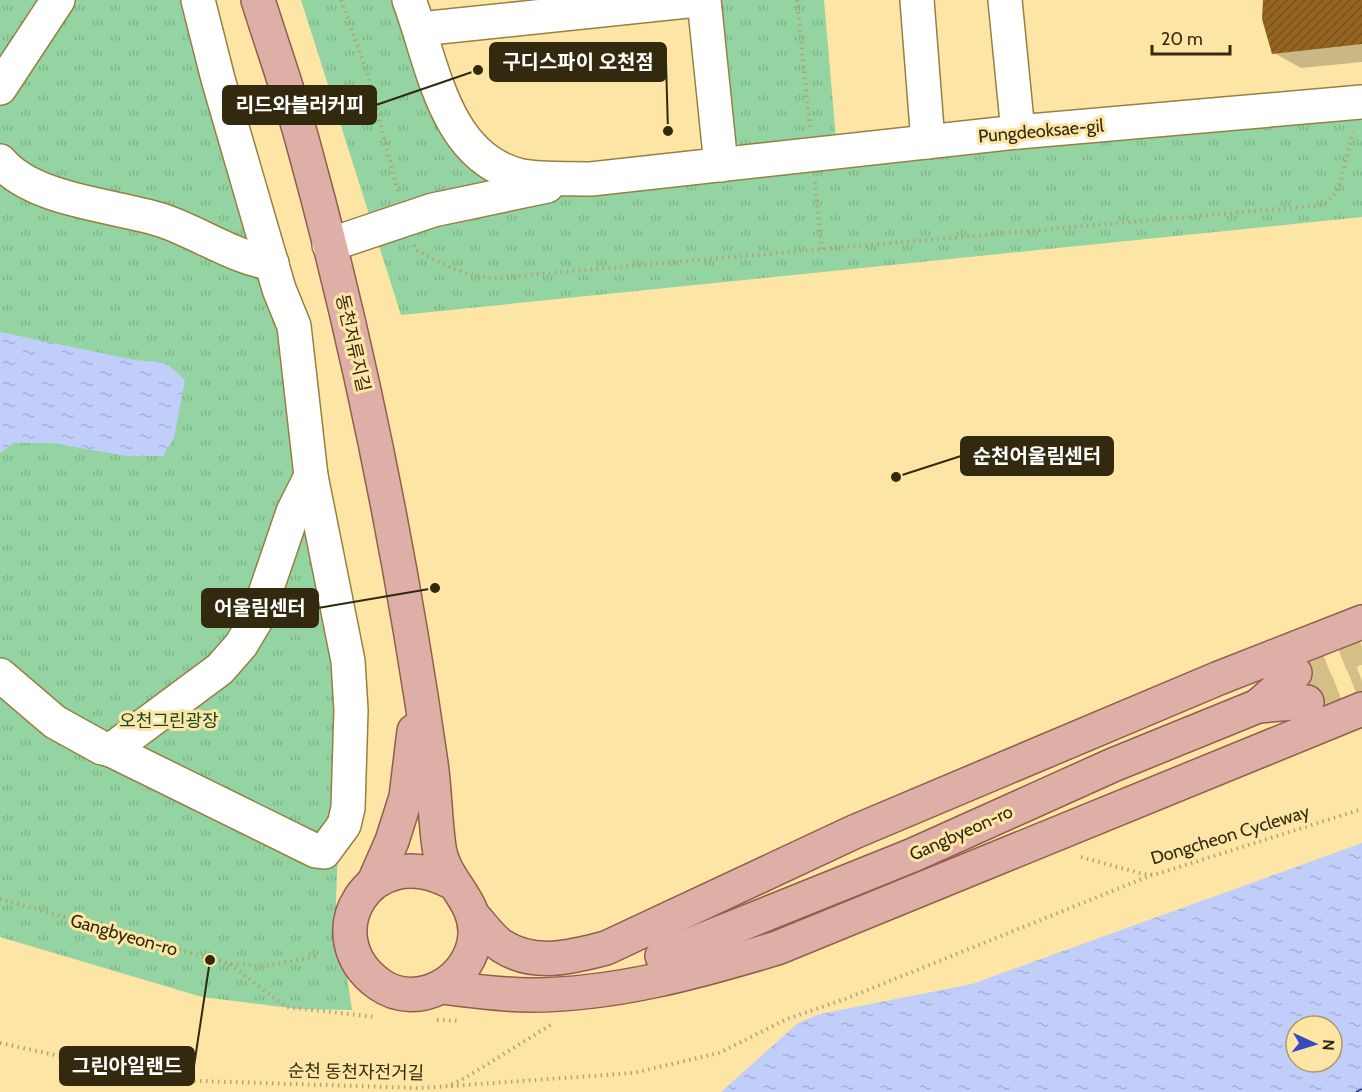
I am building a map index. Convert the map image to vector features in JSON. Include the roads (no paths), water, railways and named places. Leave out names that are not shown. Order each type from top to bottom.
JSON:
[{"type":"main road","name":"동천저류지길","points":[[258,0],[303,141],[352,338],[390,516],[431,765],[441,863],[451,882]]},
{"type":"main road","points":[[564,959],[606,948],[854,832],[1219,678],[1362,622]]},
{"type":"main road","name":"Gangbyeon-ro","points":[[570,993],[913,855],[1113,765],[1301,688]]},
{"type":"main road","points":[[374,882],[392,841],[406,797],[419,693]]},
{"type":"main road","points":[[443,987],[530,995],[570,993],[686,975],[777,948],[1362,709]]},
{"type":"main road","points":[[413,869],[432,872],[451,882],[465,897],[473,915],[475,934],[471,956],[459,974],[443,987],[424,994],[403,994],[383,987],[367,974],[355,957],[350,937],[352,916],[360,897],[374,882],[392,872],[413,869]]},
{"type":"main road","points":[[473,915],[502,946],[534,958],[662,956]]},
{"type":"street","points":[[0,88],[58,0]]},
{"type":"street","points":[[0,675],[55,722],[102,748],[111,750],[316,851],[324,852],[344,825],[348,808],[351,710],[348,661],[311,476],[294,326],[272,263],[198,0]]},
{"type":"street","name":"Pungdeoksae-gil","points":[[697,0],[415,14],[445,103],[459,133],[471,148],[504,170],[522,176],[591,179],[1018,132],[1361,102]]},
{"type":"street","points":[[704,0],[721,165]]},
{"type":"street","points":[[917,0],[928,142]]},
{"type":"street","points":[[1005,0],[1018,132]]},
{"type":"street","points":[[444,208],[467,181],[471,148]]},
{"type":"street","points":[[0,161],[17,176],[38,187],[161,220],[205,236],[255,261],[272,263]]},
{"type":"street","points":[[329,246],[444,208],[591,179]]},
{"type":"street","points":[[111,750],[220,669],[241,645],[256,620],[293,512],[311,476]]},
{"type":"water","points":[[0,332],[135,360],[166,363],[185,380],[174,438],[163,456],[127,456],[51,443],[14,443],[0,453]]},
{"type":"water","points":[[1362,843],[1362,1092],[721,1092],[798,1023],[820,1014],[972,984]]},
{"type":"tunnel","points":[[1295,673],[1362,647]]},
{"type":"tunnel","points":[[1307,702],[1362,681]]},
{"type":"place","name":"리드와블러커피","points":[[478,70]]},
{"type":"place","name":"구디스파이 오천점","points":[[668,131]]},
{"type":"place","name":"순천어울림센터","points":[[896,477]]},
{"type":"place","name":"어울림센터","points":[[435,588]]},
{"type":"place","name":"그린아일랜드","points":[[210,960]]},
{"type":"park label","name":"오천그린광장","points":[[169,721]]}]
